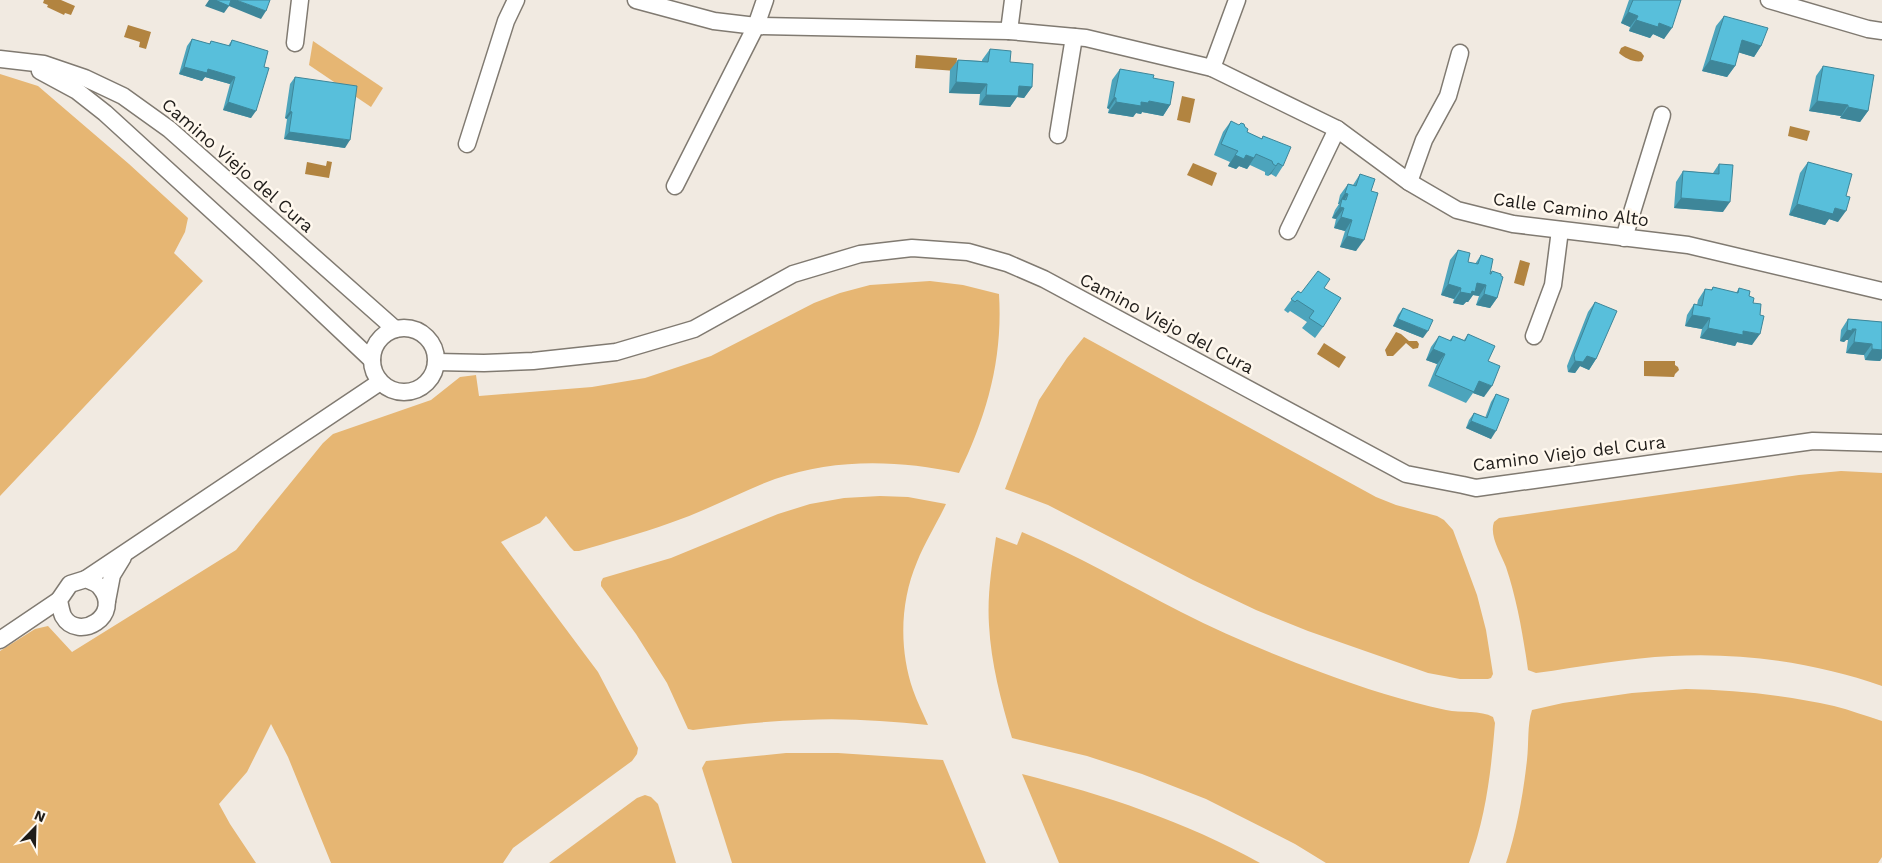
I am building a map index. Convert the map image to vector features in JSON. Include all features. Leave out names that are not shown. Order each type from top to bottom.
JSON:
[{"type":"street","points":[[295,42],[300,0]]},
{"type":"street","points":[[467,144],[506,21],[516,0]]},
{"type":"street","name":"Calle Camino Alto","points":[[636,0],[714,21],[756,26],[1009,31],[1086,38],[1212,68],[1337,129],[1409,182],[1457,210],[1513,224],[1688,246],[1882,291]]},
{"type":"street","points":[[675,186],[756,26],[765,0]]},
{"type":"street","points":[[1009,31],[1013,0]]},
{"type":"street","points":[[1212,68],[1237,0]]},
{"type":"street","points":[[1769,0],[1868,29],[1882,31]]},
{"type":"street","points":[[1058,135],[1074,37]]},
{"type":"street","points":[[1409,182],[1424,140],[1448,96],[1460,53]]},
{"type":"street","name":"Camino Viejo del Cura","points":[[3,59],[44,64],[84,78],[123,96],[170,129],[395,330]]},
{"type":"street","name":"Camino Viejo del Cura","points":[[3,59],[42,72],[77,91],[104,113],[267,261],[372,360]]},
{"type":"street","points":[[1624,238],[1662,115]]},
{"type":"street","points":[[1288,231],[1337,129]]},
{"type":"street","points":[[1534,336],[1553,285],[1560,230]]},
{"type":"street","name":"Camino Viejo del Cura","points":[[436,362],[532,361],[616,352],[694,330],[793,274],[860,254],[912,248],[968,252],[1007,263],[1044,279],[1406,474],[1434,480],[1476,488],[1813,441],[1882,443]]},
{"type":"street","points":[[407,328],[419,332],[428,339],[434,350],[436,362],[433,374],[426,384],[415,390],[402,392],[390,389],[380,382],[374,372],[372,360],[374,347],[383,336],[395,330],[407,328]]},
{"type":"street","points":[[0,640],[59,600],[70,584],[86,579],[125,554],[380,382]]},
{"type":"street","points":[[59,600],[63,617],[75,626],[91,626],[104,616],[112,575],[125,554]]},
{"type":"street","points":[[86,579],[99,586],[107,601]]},
{"type":"street","points":[[26,623],[63,617]]},
{"type":"shaded area","points":[[44,0],[61,0],[75,6],[71,15],[65,13],[64,15],[47,7],[48,5],[43,3]]},
{"type":"shaded area","points":[[128,25],[151,32],[146,49],[139,47],[140,42],[124,37]]},
{"type":"shaded area","points":[[313,41],[383,88],[371,107],[309,65]]},
{"type":"shaded area","points":[[1625,46],[1641,52],[1644,56],[1642,61],[1630,60],[1619,53],[1621,48]]},
{"type":"shaded area","points":[[916,55],[957,58],[956,71],[915,68]]},
{"type":"shaded area","points":[[0,74],[38,86],[129,164],[188,218],[185,232],[174,253],[203,281],[0,496]]},
{"type":"shaded area","points":[[1182,96],[1195,99],[1190,123],[1177,120]]},
{"type":"shaded area","points":[[1790,126],[1810,131],[1807,141],[1788,136]]},
{"type":"shaded area","points":[[327,161],[332,162],[329,178],[305,174],[307,162],[326,166]]},
{"type":"shaded area","points":[[1193,163],[1217,173],[1212,186],[1187,175]]},
{"type":"shaded area","points":[[1520,260],[1530,263],[1524,286],[1514,283]]},
{"type":"shaded area","points":[[930,281],[963,285],[999,294],[1000,318],[998,341],[991,386],[978,430],[959,473],[913,466],[867,463],[821,467],[775,479],[683,518],[647,531],[579,551],[574,551],[570,547],[546,516],[540,523],[501,542],[598,672],[638,748],[637,754],[632,761],[513,848],[503,863],[331,863],[288,757],[271,724],[247,772],[219,804],[256,863],[0,863],[0,651],[35,629],[48,626],[72,652],[236,550],[323,443],[333,434],[431,400],[460,377],[476,375],[479,396],[592,387],[645,378],[711,356],[814,303],[840,293],[870,285]]},
{"type":"shaded area","points":[[1396,332],[1409,341],[1417,341],[1419,344],[1418,348],[1413,349],[1406,343],[1393,356],[1387,356],[1385,350]]},
{"type":"shaded area","points":[[1084,337],[1376,497],[1396,505],[1437,516],[1444,520],[1453,530],[1477,595],[1486,630],[1493,674],[1491,678],[1460,679],[1428,673],[1308,631],[1256,610],[1193,580],[1048,505],[1005,489],[1039,400],[1067,358]]},
{"type":"shaded area","points":[[1324,343],[1346,357],[1339,368],[1317,354]]},
{"type":"shaded area","points":[[1644,361],[1675,361],[1675,365],[1679,370],[1674,377],[1644,376]]},
{"type":"shaded area","points":[[1841,471],[1882,473],[1882,686],[1805,665],[1725,656],[1655,657],[1536,673],[1528,670],[1513,592],[1493,533],[1494,522],[1499,518],[1799,475]]},
{"type":"shaded area","points":[[908,497],[946,504],[911,577],[903,626],[908,674],[928,725],[866,720],[820,719],[688,729],[667,683],[636,634],[601,586],[603,578],[671,558],[778,514],[810,504],[844,498]]},
{"type":"shaded area","points":[[1022,532],[1083,560],[1161,602],[1233,637],[1286,659],[1353,684],[1399,698],[1446,710],[1483,713],[1493,717],[1495,723],[1487,794],[1480,828],[1469,863],[1326,863],[1295,844],[1206,799],[1142,774],[1087,756],[1012,738],[994,668],[990,639],[990,580],[996,537],[1017,545]]},
{"type":"shaded area","points":[[1686,689],[1779,696],[1834,706],[1882,721],[1882,857],[1878,863],[1506,863],[1521,799],[1527,760],[1529,722],[1532,710],[1563,703],[1632,693]]},
{"type":"shaded area","points":[[786,753],[838,753],[943,760],[986,863],[732,863],[702,768],[706,761]]},
{"type":"shaded area","points":[[1022,774],[1114,800],[1144,811],[1202,834],[1260,863],[1059,863]]},
{"type":"shaded area","points":[[645,795],[651,797],[658,804],[676,863],[549,863],[637,798]]},
{"type":"building","points":[[215,0],[231,0],[229,6]]},
{"type":"building","points":[[236,0],[270,0],[266,11]]},
{"type":"building","points":[[1633,0],[1681,0],[1672,28],[1659,23],[1658,27],[1636,20],[1638,16],[1628,12]]},
{"type":"building","points":[[1724,16],[1768,28],[1761,46],[1742,40],[1735,66],[1710,60]]},
{"type":"building","points":[[192,39],[210,44],[211,41],[230,46],[232,40],[268,51],[264,67],[269,68],[256,111],[228,102],[235,77],[208,69],[207,73],[184,67]]},
{"type":"building","points":[[990,49],[1011,51],[1010,62],[1033,64],[1032,87],[1019,86],[1018,96],[986,95],[987,84],[956,82],[958,60],[988,62]]},
{"type":"building","points":[[1823,66],[1874,75],[1868,111],[1848,107],[1848,105],[1817,101]]},
{"type":"building","points":[[1120,69],[1154,75],[1153,78],[1174,82],[1170,105],[1149,101],[1148,103],[1141,102],[1141,106],[1116,102],[1114,97]]},
{"type":"building","points":[[295,77],[357,86],[350,140],[289,132]]},
{"type":"building","points":[[1231,121],[1239,125],[1241,123],[1244,124],[1248,129],[1247,132],[1262,139],[1263,136],[1291,147],[1283,166],[1278,163],[1276,166],[1272,161],[1256,154],[1254,158],[1246,155],[1244,159],[1235,155],[1238,151],[1221,144]]},
{"type":"building","points":[[1808,162],[1852,174],[1846,196],[1850,197],[1846,211],[1835,208],[1833,214],[1797,204]]},
{"type":"building","points":[[1719,164],[1733,165],[1730,202],[1681,198],[1683,171],[1719,174]]},
{"type":"building","points":[[1360,174],[1375,179],[1371,191],[1378,193],[1364,240],[1347,236],[1352,220],[1341,217],[1344,208],[1340,207],[1342,199],[1346,200],[1348,194],[1345,193],[1348,184],[1356,186]]},
{"type":"building","points":[[1458,250],[1470,253],[1468,262],[1478,264],[1481,255],[1493,259],[1490,274],[1492,271],[1501,274],[1503,277],[1497,298],[1484,294],[1486,285],[1477,283],[1475,292],[1472,291],[1471,294],[1460,292],[1461,288],[1448,284]]},
{"type":"building","points":[[1318,271],[1330,279],[1324,288],[1341,298],[1323,327],[1309,318],[1314,311],[1297,300],[1295,302],[1291,299],[1298,291],[1301,293]]},
{"type":"building","points":[[1713,287],[1738,293],[1739,288],[1750,291],[1749,296],[1754,298],[1753,303],[1761,304],[1760,315],[1764,316],[1760,334],[1743,331],[1743,335],[1708,328],[1710,318],[1692,315],[1694,304],[1702,306],[1705,289],[1712,290]]},
{"type":"building","points":[[1595,302],[1617,311],[1596,359],[1587,356],[1583,362],[1575,361],[1574,355]]},
{"type":"building","points":[[1403,308],[1433,320],[1428,331],[1398,319]]},
{"type":"building","points":[[1848,319],[1882,322],[1882,350],[1872,349],[1872,344],[1854,342],[1856,329],[1852,329],[1852,331],[1847,330]]},
{"type":"building","points":[[1468,334],[1495,346],[1488,361],[1500,366],[1492,386],[1479,381],[1474,392],[1435,375],[1445,354],[1433,349],[1439,336],[1451,341],[1453,336],[1465,341]]},
{"type":"building","points":[[1496,394],[1509,399],[1496,431],[1471,421],[1474,413],[1487,418]]}]
